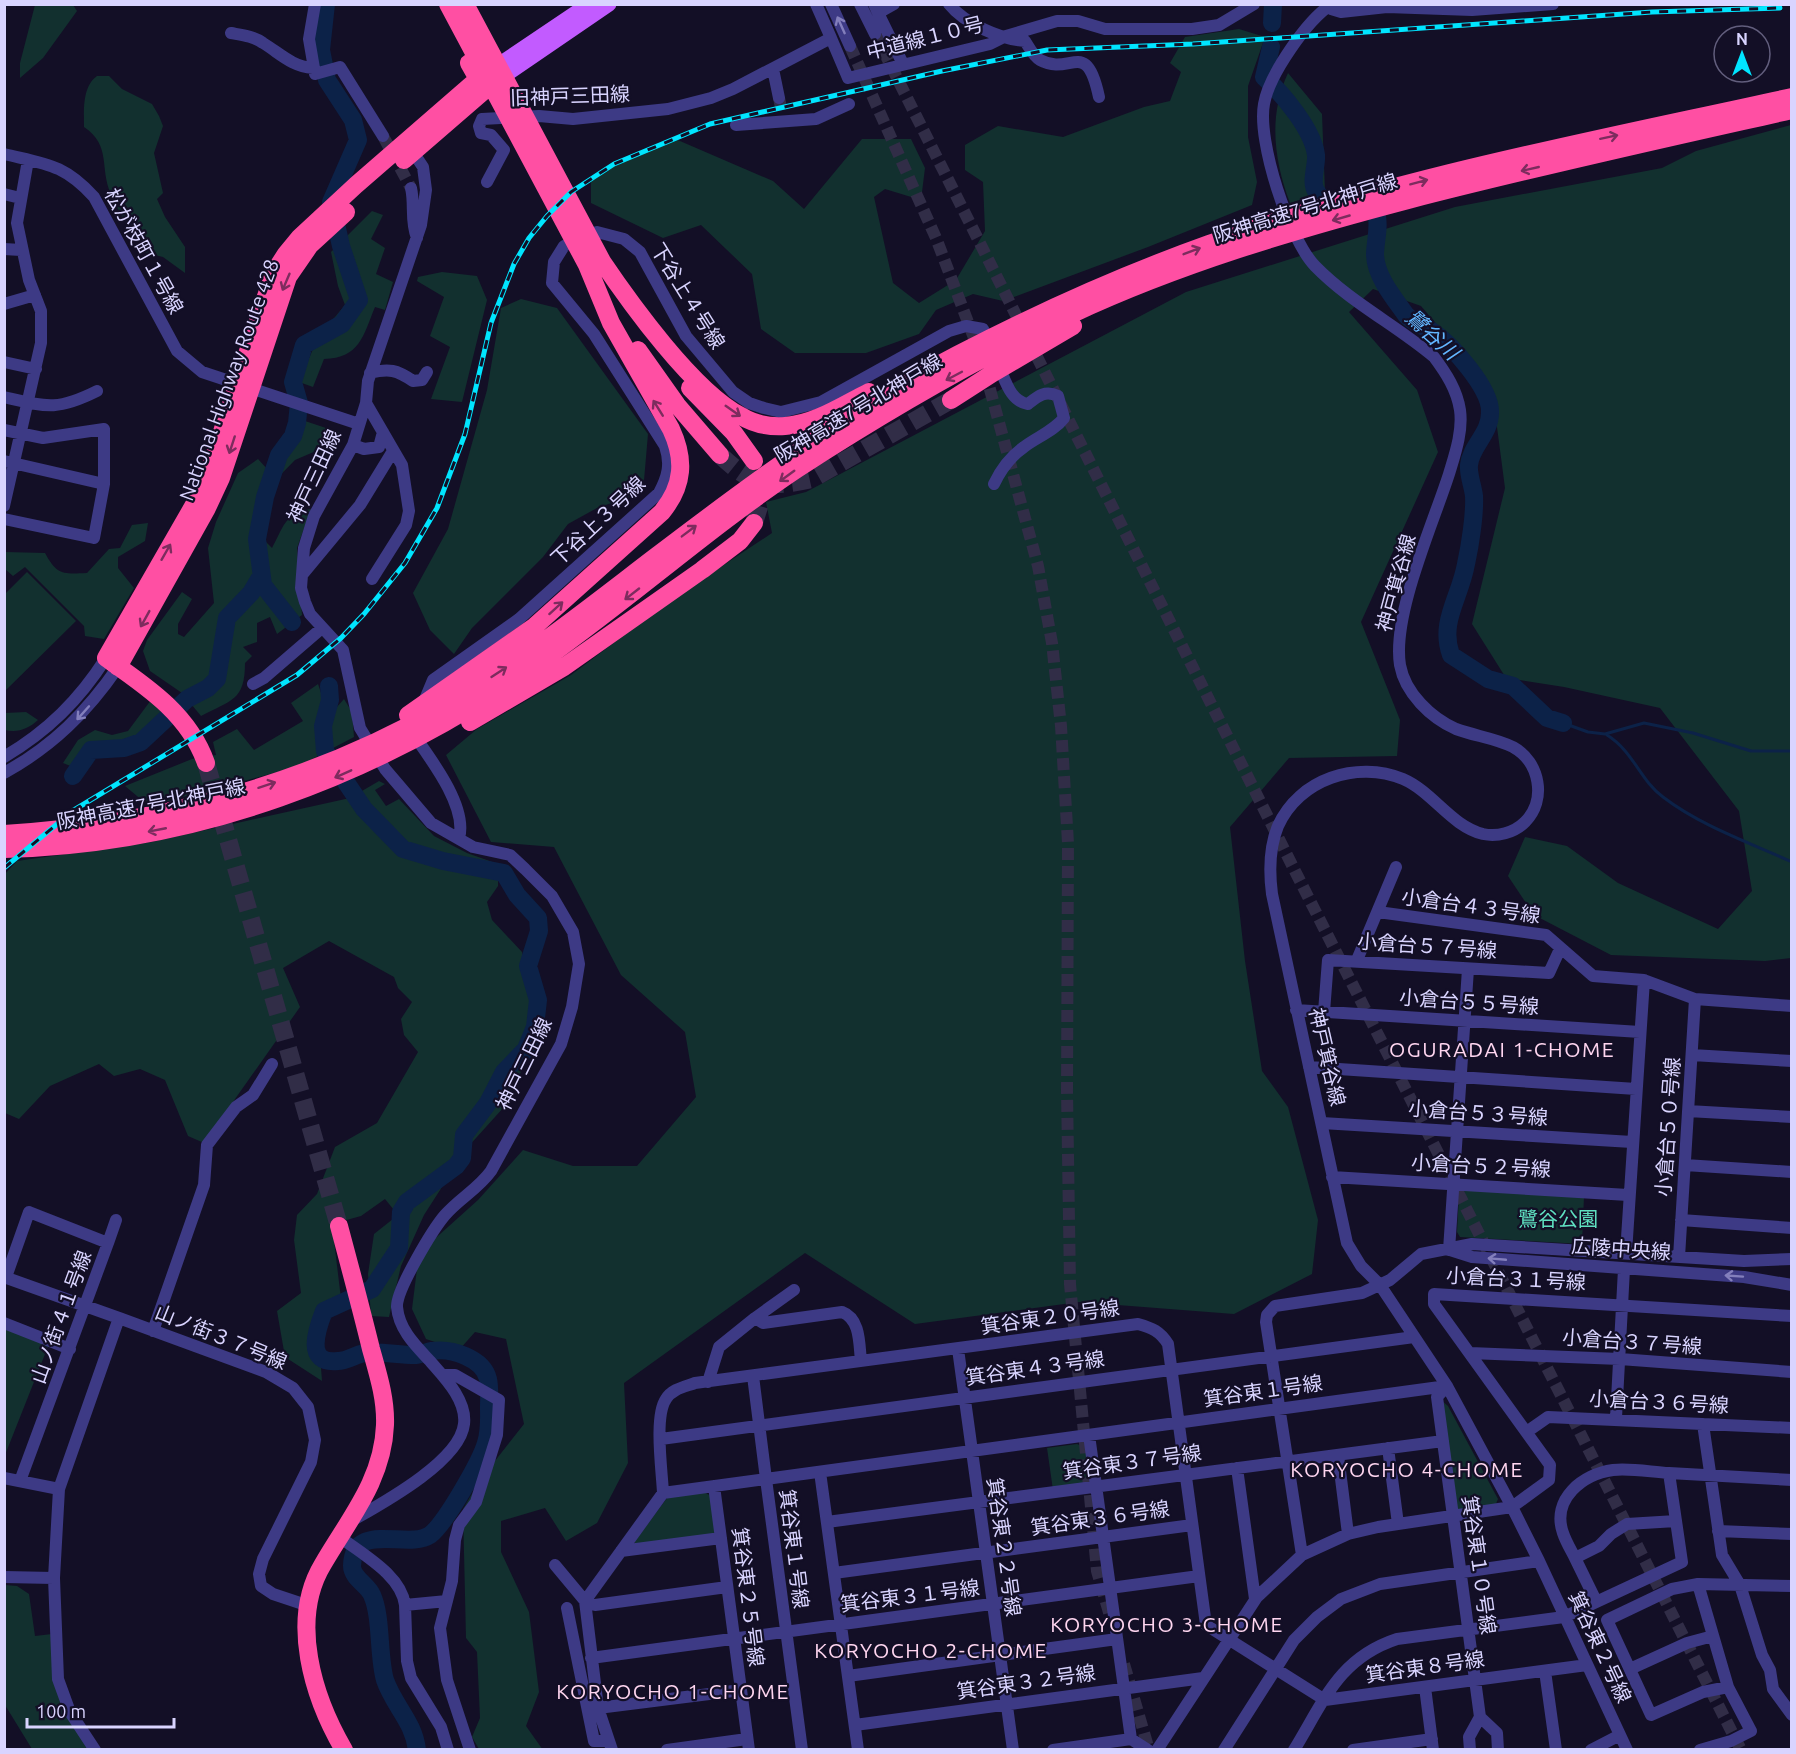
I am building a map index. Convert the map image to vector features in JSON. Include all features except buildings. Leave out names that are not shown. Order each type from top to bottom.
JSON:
[{"type":"highway","points":[[436,4],[488,77]]},
{"type":"highway","points":[[448,4],[648,367],[676,405],[720,455]]},
{"type":"highway","points":[[455,4],[488,77]]},
{"type":"highway","points":[[451,710],[535,626],[662,512],[676,491],[681,474],[679,446],[611,323],[587,255],[465,4]]},
{"type":"highway","name":"National Highway Route 428","points":[[356,194],[413,152],[488,77]]},
{"type":"highway","name":"National Highway Route 428","points":[[112,662],[209,472],[244,387],[275,271],[300,237],[320,227],[488,77]]},
{"type":"highway","name":"阪神高速7号北神戸線","points":[[4,849],[100,841],[244,811],[339,777],[396,749],[575,620],[772,468],[854,413],[955,356],[1060,303],[1209,244],[1347,201],[1471,169],[1791,97]]},
{"type":"highway","name":"阪神高速7号北神戸線","points":[[4,834],[88,827],[196,806],[284,779],[320,764],[409,714],[451,710],[529,670],[735,514],[806,464],[921,394],[1072,314],[1178,270],[1343,217],[1496,177],[1791,110]]},
{"type":"highway","points":[[587,255],[701,383],[740,416],[774,426],[809,421],[1023,315],[1060,303]]},
{"type":"highway","points":[[587,255],[651,343],[678,376],[734,433],[754,461]]},
{"type":"highway","points":[[951,400],[1040,346],[1178,270]]},
{"type":"highway","points":[[451,710],[564,666],[702,570],[740,541],[754,523]]},
{"type":"highway","points":[[112,662],[145,684],[176,714],[204,757]]},
{"type":"highway","points":[[339,1226],[383,1394],[383,1436],[379,1466],[352,1520],[345,1541],[322,1565],[314,1583],[309,1606],[307,1639],[310,1667],[330,1724],[344,1749]]},
{"type":"main road","points":[[488,77],[589,4]]},
{"type":"main road","points":[[488,77],[609,4]]},
{"type":"street","points":[[315,4],[309,39],[316,70]]},
{"type":"street","points":[[816,4],[831,38]]},
{"type":"street","points":[[831,4],[850,46]]},
{"type":"street","points":[[860,4],[875,34]]},
{"type":"street","points":[[894,4],[876,9],[903,64]]},
{"type":"street","points":[[949,4],[961,16],[978,26],[1025,41],[1038,59],[1050,63],[1078,61],[1087,64],[1095,77],[1099,97]]},
{"type":"street","name":"中道線１０号","points":[[831,38],[848,78],[990,44],[1042,24],[1078,21],[1105,29],[1192,29],[1219,24],[1254,4]]},
{"type":"street","points":[[1330,4],[1331,9],[1341,12],[1388,7],[1472,10],[1553,4]]},
{"type":"street","name":"神戸箕谷線","points":[[1330,4],[1289,54],[1266,93],[1263,115],[1268,150],[1284,213],[1300,245],[1314,264],[1338,287],[1434,357],[1446,373],[1457,396],[1460,413],[1458,441],[1402,622],[1399,652],[1404,676],[1421,703],[1446,723],[1504,743],[1523,754],[1534,769],[1538,789],[1535,808],[1525,823],[1507,833],[1483,834],[1464,826],[1412,784],[1386,774],[1347,772],[1326,779],[1299,796],[1278,826],[1270,865],[1275,916],[1347,1243],[1361,1266],[1380,1285],[1447,1386]]},
{"type":"street","points":[[231,33],[250,36],[262,42],[288,62],[316,70],[340,67],[383,136]]},
{"type":"street","name":"旧神戸三田線","points":[[487,182],[504,150],[491,135],[481,133],[479,126],[482,119],[515,117],[573,119],[668,109],[711,98],[831,38]]},
{"type":"street","points":[[772,69],[779,98]]},
{"type":"street","points":[[488,77],[515,117],[554,190]]},
{"type":"street","points":[[736,125],[783,116],[816,119],[849,104]]},
{"type":"street","name":"神戸三田線","points":[[352,1520],[421,1477],[446,1455],[459,1438],[464,1424],[463,1412],[452,1386],[415,1346],[400,1320],[397,1306],[403,1287],[444,1216],[458,1202],[479,1188],[491,1172],[561,1044],[572,1008],[579,964],[573,932],[552,896],[510,855],[473,847],[431,823],[385,770],[360,728],[343,650],[310,614],[305,602],[301,576],[304,548],[314,516],[353,445],[353,422],[366,403],[370,373],[417,238],[426,190],[423,167],[413,152]]},
{"type":"street","name":"松が枝町１号線","points":[[4,154],[55,166],[77,178],[94,197],[177,351],[202,372],[353,422]]},
{"type":"street","points":[[4,506],[10,462],[21,434],[42,343],[41,311],[21,250],[17,223],[28,160]]},
{"type":"street","points":[[411,188],[414,199],[411,225],[417,238]]},
{"type":"street","points":[[4,194],[20,198]]},
{"type":"street","points":[[564,208],[587,255]]},
{"type":"street","name":"下谷上４号線","points":[[587,255],[597,232],[624,240],[640,252],[686,336],[733,392],[749,404],[781,412],[821,402],[949,331],[966,326],[983,329],[1013,398],[1028,404],[1040,395],[1052,393],[1058,396],[1064,418],[1059,425],[1015,455],[1000,472],[994,484]]},
{"type":"street","name":"下谷上３号線","points":[[459,838],[462,828],[450,792],[412,732],[433,680],[519,619],[659,493],[668,476],[670,459],[665,446],[594,334],[552,283],[554,262],[564,246],[587,255]]},
{"type":"street","points":[[4,249],[21,250]]},
{"type":"street","points":[[4,304],[35,295]]},
{"type":"street","points":[[4,362],[36,369]]},
{"type":"street","points":[[370,373],[388,369],[399,372],[413,381],[422,380],[427,372]]},
{"type":"street","points":[[4,397],[47,407],[70,404],[97,392]]},
{"type":"street","points":[[366,403],[402,465],[410,511],[406,525],[372,579]]},
{"type":"street","points":[[4,430],[43,438],[104,429],[104,484],[94,538],[4,519]]},
{"type":"street","points":[[353,445],[374,449],[379,447],[382,432]]},
{"type":"street","points":[[301,576],[360,506],[393,451]]},
{"type":"street","points":[[10,462],[104,484]]},
{"type":"street","points":[[253,684],[264,678],[322,628]]},
{"type":"street","points":[[4,757],[32,741],[59,718],[112,662]]},
{"type":"street","points":[[4,773],[43,750],[63,734],[98,696],[112,662]]},
{"type":"street","points":[[1357,960],[1395,867]]},
{"type":"street","name":"小倉台４３号線","points":[[1378,912],[1546,935],[1593,976],[1644,980],[1695,999],[1791,1006]]},
{"type":"street","name":"小倉台５７号線","points":[[1324,1012],[1328,960],[1550,973],[1560,949]]},
{"type":"street","points":[[1449,1250],[1468,969]]},
{"type":"street","points":[[1626,1253],[1628,1195],[1644,980]]},
{"type":"street","name":"小倉台５０号線","points":[[1679,1257],[1695,999]]},
{"type":"street","name":"小倉台５５号線","points":[[1296,1010],[1640,1032]]},
{"type":"street","points":[[1692,1055],[1791,1061]]},
{"type":"street","points":[[153,1331],[204,1185],[207,1145],[236,1107],[253,1095],[272,1064]]},
{"type":"street","points":[[1309,1067],[1636,1089]]},
{"type":"street","points":[[1688,1111],[1791,1117]]},
{"type":"street","name":"小倉台５３号線","points":[[1322,1123],[1632,1142]]},
{"type":"street","points":[[1685,1165],[1791,1172]]},
{"type":"street","name":"小倉台５２号線","points":[[1332,1177],[1628,1195]]},
{"type":"street","name":"山ノ街４１号線","points":[[5,1277],[29,1212],[108,1243],[87,1306],[20,1481]]},
{"type":"street","points":[[108,1243],[116,1220]]},
{"type":"street","points":[[1681,1220],[1791,1228]]},
{"type":"street","name":"広陵中央線","points":[[1272,1356],[1266,1322],[1267,1315],[1275,1306],[1352,1296],[1380,1285],[1396,1275],[1420,1254],[1472,1244],[1744,1261],[1791,1259]]},
{"type":"street","name":"広陵中央線","points":[[1449,1250],[1472,1257],[1744,1277],[1791,1285]]},
{"type":"street","points":[[1616,1418],[1624,1269]]},
{"type":"street","name":"山ノ街３７号線","points":[[5,1277],[266,1372],[293,1388],[308,1407],[315,1440],[311,1462],[263,1559],[259,1574],[261,1586],[273,1594],[309,1606]]},
{"type":"street","points":[[708,1382],[719,1347],[794,1290]]},
{"type":"street","name":"小倉台３１号線","points":[[1512,1507],[1549,1480],[1550,1465],[1528,1431],[1434,1304],[1434,1294],[1791,1316]]},
{"type":"street","points":[[755,1318],[763,1323],[842,1312],[849,1314],[856,1324],[861,1361]]},
{"type":"street","points":[[95,1749],[70,1712],[58,1679],[54,1578],[59,1489],[118,1318]]},
{"type":"street","points":[[4,1323],[70,1349]]},
{"type":"street","name":"箕谷東２０号線","points":[[663,1493],[661,1416],[665,1399],[676,1389],[708,1382],[1138,1324],[1154,1329],[1168,1344],[1206,1625],[1275,1671]]},
{"type":"street","name":"箕谷東４３号線","points":[[661,1438],[1414,1337]]},
{"type":"street","name":"箕谷東２２号線","points":[[958,1349],[1012,1749]]},
{"type":"street","name":"小倉台３７号線","points":[[1470,1353],[1620,1359],[1791,1372]]},
{"type":"street","points":[[1272,1356],[1302,1555]]},
{"type":"street","points":[[442,1375],[455,1375],[497,1398],[500,1412],[497,1436],[477,1502],[459,1525],[447,1601],[440,1628],[447,1680],[470,1749]]},
{"type":"street","points":[[610,1745],[598,1708],[585,1601],[663,1493],[766,1479],[753,1376]]},
{"type":"street","points":[[1224,1749],[1307,1625],[1348,1595],[1380,1584],[1539,1561],[1447,1386]]},
{"type":"street","name":"箕谷東１号線","points":[[802,1749],[766,1479],[1447,1386]]},
{"type":"street","name":"箕谷東１０号線","points":[[1447,1386],[1437,1397],[1480,1717],[1469,1737],[1470,1749]]},
{"type":"street","name":"小倉台３６号線","points":[[1528,1431],[1548,1417],[1616,1418],[1791,1428]]},
{"type":"street","points":[[1703,1424],[1722,1555],[1740,1585],[1762,1655],[1770,1670],[1773,1689],[1787,1700],[1791,1715]]},
{"type":"street","points":[[1089,1435],[1131,1739]]},
{"type":"street","name":"箕谷東３７号線","points":[[827,1522],[1443,1441]]},
{"type":"street","points":[[1388,1448],[1398,1524]]},
{"type":"street","points":[[1338,1455],[1348,1534]]},
{"type":"street","points":[[1237,1468],[1255,1599]]},
{"type":"street","points":[[1596,1601],[1562,1532],[1560,1514],[1576,1484],[1591,1475],[1615,1470],[1791,1480]]},
{"type":"street","points":[[820,1472],[858,1749]]},
{"type":"street","points":[[1294,1749],[1343,1672],[1373,1647],[1397,1639],[1564,1617],[1682,1562],[1669,1473]]},
{"type":"street","points":[[4,1478],[59,1489]]},
{"type":"street","name":"箕谷東２５号線","points":[[714,1486],[748,1744]]},
{"type":"street","points":[[1157,1749],[1255,1599],[1302,1555],[1348,1534],[1512,1507]]},
{"type":"street","points":[[1575,1558],[1599,1546],[1611,1534],[1627,1524],[1676,1521]]},
{"type":"street","name":"箕谷東３６号線","points":[[834,1573],[1192,1525]]},
{"type":"street","points":[[1718,1531],[1791,1534]]},
{"type":"street","points":[[621,1551],[721,1538]]},
{"type":"street","points":[[345,1541],[365,1554],[403,1592],[407,1660],[411,1678],[441,1727],[448,1749]]},
{"type":"street","name":"箕谷東２号線","points":[[1539,1561],[1627,1749]]},
{"type":"street","points":[[555,1565],[585,1601],[595,1605],[727,1587]]},
{"type":"street","name":"箕谷東３１号線","points":[[591,1658],[1199,1576]]},
{"type":"street","points":[[4,1577],[54,1578]]},
{"type":"street","points":[[1698,1584],[1728,1687],[1751,1731],[1731,1741],[1700,1749]]},
{"type":"street","points":[[1728,1687],[1703,1692],[1651,1715],[1607,1620],[1672,1589],[1698,1584],[1791,1586]]},
{"type":"street","points":[[405,1605],[447,1601]]},
{"type":"street","points":[[567,1608],[594,1741],[610,1745]]},
{"type":"street","points":[[1630,1669],[1687,1643],[1713,1635]]},
{"type":"street","points":[[848,1676],[1117,1639]]},
{"type":"street","name":"箕谷東８号線","points":[[1325,1700],[1587,1665]]},
{"type":"street","points":[[1275,1671],[1325,1700]]},
{"type":"street","points":[[1545,1671],[1556,1749]]},
{"type":"street","name":"箕谷東３２号線","points":[[855,1725],[1203,1678]]},
{"type":"street","points":[[1353,1749],[1432,1744],[1425,1687]]},
{"type":"street","points":[[598,1708],[741,1690]]},
{"type":"street","name":"箕谷東１０号線","points":[[1480,1717],[1497,1733],[1498,1749]]},
{"type":"street","points":[[1591,1749],[1620,1735]]},
{"type":"street","points":[[1061,1749],[1131,1739],[1148,1749]]},
{"type":"street","points":[[667,1749],[748,1744]]},
{"type":"green space","points":[[35,5],[73,5],[77,11],[43,58],[20,78],[20,63]]},
{"type":"green space","points":[[1239,29],[1265,37],[1248,86],[1248,137],[1257,182],[1252,205],[1003,301],[973,294],[936,310],[919,334],[866,353],[795,353],[761,329],[752,274],[701,225],[663,238],[591,203],[591,177],[673,138],[773,181],[804,209],[862,139],[911,139],[925,168],[921,200],[885,189],[874,197],[893,283],[919,303],[956,280],[985,231],[983,182],[965,170],[965,145],[998,126],[1063,137],[1144,107],[1170,101],[1181,72],[1170,63],[1185,37]]},
{"type":"green space","points":[[1288,73],[1322,114],[1325,192],[1290,203],[1280,171],[1276,138],[1278,105]]},
{"type":"green space","points":[[97,76],[109,76],[122,89],[152,104],[159,116],[163,126],[154,153],[163,193],[157,199],[165,217],[185,247],[185,273],[163,257],[142,252],[114,201],[108,184],[102,150],[93,134],[84,127],[86,92]]},
{"type":"green space","points":[[1791,125],[1791,958],[1765,961],[1611,955],[1534,915],[1508,876],[1525,837],[1567,846],[1618,883],[1718,929],[1752,891],[1739,811],[1660,708],[1564,687],[1506,678],[1472,624],[1505,488],[1492,389],[1421,306],[1373,289],[1349,312],[1417,390],[1438,452],[1361,622],[1400,720],[1397,756],[1289,758],[1230,827],[1245,961],[1262,1071],[1288,1107],[1318,1220],[1312,1274],[1234,1314],[1079,1302],[915,1324],[805,1253],[624,1383],[628,1463],[597,1523],[566,1541],[545,1508],[501,1521],[501,1552],[529,1612],[539,1692],[526,1726],[543,1750],[479,1749],[472,1737],[480,1718],[477,1652],[466,1638],[463,1509],[480,1480],[524,1424],[506,1339],[475,1332],[459,1350],[426,1339],[412,1309],[419,1253],[478,1200],[523,1150],[573,1166],[637,1166],[696,1097],[685,1032],[621,975],[554,847],[491,842],[446,755],[477,729],[571,675],[671,600],[772,533],[766,502],[806,492],[1186,292],[1455,207],[1662,168],[1696,151]]},
{"type":"green space","points":[[372,211],[383,215],[371,239],[385,248],[376,274],[393,282],[385,310],[375,307],[363,336],[353,350],[336,358],[324,359],[313,387],[299,382],[313,349],[309,336],[330,323],[345,305],[338,286],[331,252]]},
{"type":"green space","points":[[442,272],[477,276],[487,300],[462,402],[431,399],[450,347],[430,336],[444,297],[417,281],[418,277]]},
{"type":"green space","points":[[521,299],[557,308],[648,434],[643,492],[597,508],[568,524],[543,557],[472,628],[454,654],[430,630],[413,593],[448,529],[487,390],[501,308]]},
{"type":"green space","points":[[302,420],[341,433],[316,451],[295,460],[257,499],[252,528],[272,548],[290,517],[311,509],[297,548],[302,615],[277,634],[270,617],[257,623],[257,642],[243,647],[252,656],[245,663],[239,692],[228,702],[201,716],[182,693],[150,671],[143,651],[147,640],[182,592],[192,599],[178,624],[178,634],[184,637],[214,603],[208,548],[216,522],[238,473],[258,459],[269,471],[290,448],[298,434]]},
{"type":"green space","points":[[148,523],[145,541],[118,557],[118,568],[134,588],[104,639],[85,636],[84,626],[25,567],[13,576],[5,569],[5,552],[45,553],[53,566],[61,572],[87,573],[109,549],[120,548],[132,525]]},
{"type":"green space","points":[[27,572],[76,621],[5,691],[5,594]]},
{"type":"green space","points":[[318,684],[329,716],[344,699],[352,712],[354,737],[297,767],[149,806],[125,786],[192,759],[216,755],[213,742],[237,729],[254,750],[303,721],[291,703]]},
{"type":"green space","points":[[151,700],[165,713],[140,736],[125,743],[91,747],[73,767],[63,763],[78,740],[95,730],[112,735],[128,731]]},
{"type":"green space","points":[[26,712],[38,720],[23,730],[5,730],[5,713]]},
{"type":"green space","points":[[379,781],[385,784],[375,790],[386,806],[399,799],[434,836],[467,853],[498,864],[498,886],[487,902],[492,920],[522,952],[531,996],[531,1051],[504,1107],[467,1148],[424,1215],[401,1266],[389,1317],[371,1316],[368,1274],[374,1234],[398,1215],[385,1199],[361,1216],[332,1224],[342,1307],[317,1315],[322,1381],[285,1357],[277,1311],[301,1293],[294,1240],[297,1215],[317,1194],[335,1147],[377,1123],[418,1052],[404,1035],[401,1019],[412,1002],[398,988],[394,977],[329,941],[283,968],[300,1007],[204,1143],[188,1136],[165,1080],[140,1069],[114,1076],[99,1064],[50,1086],[19,1119],[5,1113],[4,875],[17,861],[152,842],[350,798]]},
{"type":"green space","name":"鷺谷公園","points":[[1464,1189],[1584,1196],[1582,1244],[1460,1237],[1457,1232],[1459,1194]]},
{"type":"green space","points":[[5,1329],[49,1344],[5,1455]]},
{"type":"green space","points":[[1441,1400],[1448,1406],[1498,1499],[1495,1506],[1460,1511],[1455,1507]]},
{"type":"green space","points":[[1077,1444],[1086,1448],[1091,1481],[1087,1486],[1053,1490],[1047,1448]]},
{"type":"green space","points":[[704,1492],[711,1496],[716,1531],[711,1536],[635,1546],[635,1541],[667,1498]]},
{"type":"green space","points":[[5,1585],[17,1586],[29,1594],[35,1636],[52,1634],[57,1686],[90,1749],[32,1749],[5,1705]]},
{"type":"waterway","points":[[292,622],[263,585],[257,539],[265,497],[279,455],[293,436],[297,423],[299,403],[293,382],[304,345],[342,324],[359,300],[341,246],[331,202],[358,140],[353,120],[327,80],[321,50],[326,4]]},
{"type":"waterway","name":"鷺谷川","points":[[1272,23],[1273,4]]},
{"type":"waterway","name":"鷺谷川","points":[[1271,47],[1264,77],[1288,103],[1314,145],[1316,155],[1314,187],[1316,191],[1323,199],[1330,201],[1353,195],[1361,195],[1368,200],[1377,215],[1375,255],[1386,287],[1409,318],[1441,338],[1469,368],[1484,391],[1488,402],[1490,411],[1487,426],[1473,451],[1469,465],[1474,496],[1473,521],[1463,576],[1447,632],[1451,655],[1488,679],[1513,686],[1547,718],[1563,723]]},
{"type":"waterway","points":[[73,776],[91,750],[124,748],[141,742],[187,699],[208,688],[217,679],[227,618],[251,593],[261,576]]},
{"type":"waterway","points":[[329,686],[330,700],[323,726],[325,751],[364,809],[403,849],[443,861],[504,873],[517,895],[538,918],[539,931],[528,966],[538,1000],[535,1027],[526,1049],[504,1072],[488,1103],[464,1135],[462,1158],[456,1166],[407,1202],[401,1212],[399,1248],[372,1289],[324,1311],[316,1336],[317,1352],[327,1361],[341,1361],[370,1353],[418,1355],[440,1350],[457,1353],[473,1360],[480,1365],[488,1379],[489,1425],[483,1452],[453,1506],[437,1529],[420,1539],[371,1540],[361,1544],[355,1552],[352,1566],[357,1578],[372,1595],[377,1614],[385,1680],[408,1722],[417,1750]]},
{"type":"waterway","points":[[1563,723],[1588,732],[1605,734],[1644,723],[1693,733],[1751,751],[1792,751]]},
{"type":"waterway","points":[[1607,735],[1624,749],[1648,782],[1663,797],[1693,817],[1792,862]]},
{"type":"tunnel","points":[[875,34],[1297,875],[1741,1750]]},
{"type":"tunnel","points":[[850,46],[936,238],[979,351]]},
{"type":"tunnel","points":[[779,98],[782,112]]},
{"type":"tunnel","points":[[383,136],[411,188]]},
{"type":"tunnel","points":[[985,371],[1038,566],[1052,643],[1061,726],[1068,843],[1067,1091],[1070,1284],[1097,1571],[1110,1616]]},
{"type":"tunnel","points":[[720,455],[742,473],[762,482],[784,484],[812,479],[951,400]]},
{"type":"tunnel","points":[[754,523],[761,500],[759,483]]},
{"type":"tunnel","points":[[206,763],[339,1226]]},
{"type":"tunnel","points":[[1124,1664],[1149,1750]]},
{"type":"railway","points":[[4,868],[74,810],[297,675],[341,638],[364,614],[405,563],[437,508],[465,434],[491,323],[514,264],[529,238],[547,216],[571,192],[614,164],[710,124],[942,71],[1047,50],[1193,44],[1652,12],[1780,8]]},
{"type":"district","name":"OGURADAI 1-CHOME","points":[[1502,1050]]},
{"type":"district","name":"KORYOCHO 4-CHOME","points":[[1407,1470]]},
{"type":"district","name":"KORYOCHO 3-CHOME","points":[[1167,1625]]},
{"type":"district","name":"KORYOCHO 2-CHOME","points":[[931,1651]]},
{"type":"district","name":"KORYOCHO 1-CHOME","points":[[673,1692]]}]
